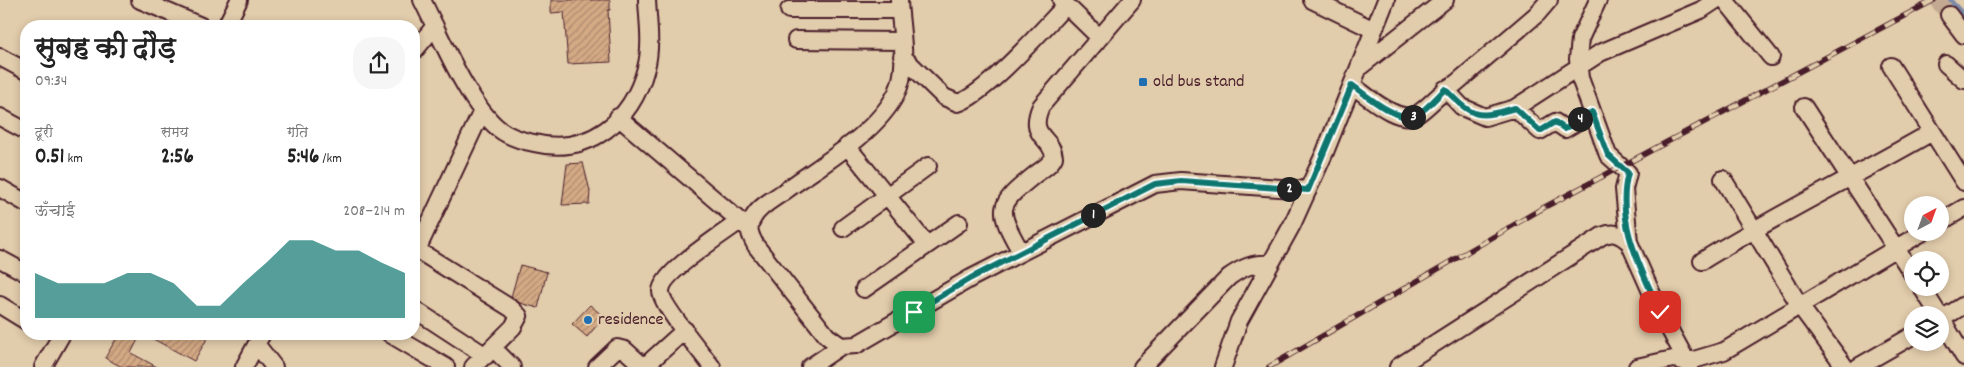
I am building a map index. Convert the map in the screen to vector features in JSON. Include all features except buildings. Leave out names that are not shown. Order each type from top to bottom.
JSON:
[{"type":"street","points":[[140,0],[187,20]]},
{"type":"street","points":[[229,20],[240,0]]},
{"type":"street","points":[[422,0],[482,111],[500,130],[525,141],[554,148],[592,140],[607,130],[628,107],[646,69],[650,48],[647,0]]},
{"type":"street","points":[[1021,252],[1004,220],[1002,212],[1006,202],[1015,191],[1053,161],[1053,152],[1037,127],[1037,116],[1049,95],[1132,0]]},
{"type":"street","points":[[1312,0],[1374,30]]},
{"type":"street","points":[[1223,367],[1239,322],[1308,190],[1386,0]]},
{"type":"street","points":[[1359,68],[1445,0]]},
{"type":"street","points":[[1352,85],[1396,115],[1405,118],[1418,115],[1445,89],[1470,71],[1537,14],[1549,0]]},
{"type":"street","points":[[1598,0],[1580,39],[1580,78],[1608,155],[1628,173],[1624,189],[1629,242],[1660,312],[1689,364]]},
{"type":"street","points":[[1445,89],[1462,107],[1485,117],[1515,108],[1600,53],[1701,10],[1716,0]]},
{"type":"street","points":[[1724,0],[1772,57]]},
{"type":"street","points":[[796,40],[902,48],[944,96],[958,102],[966,100],[1006,67],[1064,2],[1099,37]]},
{"type":"street","points":[[712,367],[666,305],[660,292],[662,285],[674,270],[745,225],[760,209],[847,146],[891,104],[897,92],[902,48],[899,5],[789,10]]},
{"type":"street","points":[[1948,15],[1964,35]]},
{"type":"street","points":[[420,44],[435,26]]},
{"type":"street","points":[[0,57],[20,68]]},
{"type":"street","points":[[1946,64],[1964,80]]},
{"type":"street","points":[[1891,66],[1964,182]]},
{"type":"street","points":[[1804,106],[1904,260]]},
{"type":"street","points":[[1515,108],[1540,131],[1555,122],[1565,129],[1592,112]]},
{"type":"street","points":[[420,239],[482,111]]},
{"type":"street","points":[[0,117],[20,128]]},
{"type":"street","points":[[618,117],[745,225],[760,251],[827,336],[841,346]]},
{"type":"street","points":[[1702,261],[1753,229],[1851,178],[1932,132]]},
{"type":"street","points":[[847,146],[927,245]]},
{"type":"street","points":[[843,228],[928,166]]},
{"type":"street","points":[[1723,179],[1800,306],[1845,367]]},
{"type":"street","points":[[810,367],[841,346],[856,345],[1021,252],[1155,184],[1181,181],[1308,190]]},
{"type":"street","points":[[0,188],[20,199]]},
{"type":"street","points":[[1949,217],[1964,208]]},
{"type":"street","points":[[864,289],[959,223]]},
{"type":"street","points":[[1398,367],[1602,236],[1610,233],[1620,234],[1629,242]]},
{"type":"street","points":[[1637,367],[1673,359],[1689,364],[1724,351],[1908,241]]},
{"type":"street","points":[[420,252],[517,312],[519,316],[517,322],[490,352],[473,367]]},
{"type":"street","points":[[0,259],[20,270]]},
{"type":"street","points":[[1142,367],[1229,277],[1240,269],[1256,263],[1270,264]]},
{"type":"street","points":[[0,305],[20,317]]},
{"type":"street","points":[[1949,312],[1964,305]]},
{"type":"street","points":[[420,312],[490,352],[512,367]]},
{"type":"street","points":[[597,367],[617,348],[625,350],[644,367],[685,330]]},
{"type":"street","points":[[1949,332],[1964,357]]},
{"type":"street","points":[[46,366],[55,340]]},
{"type":"street","points":[[244,367],[259,340]]},
{"type":"street","points":[[260,340],[274,367]]},
{"type":"street","points":[[400,340],[446,367]]},
{"type":"street","points":[[1858,367],[1904,341]]},
{"type":"waterway","points":[[1950,0],[1964,15]]},
{"type":"tunnel","points":[[1937,0],[1949,15]]},
{"type":"railway","points":[[1269,367],[1543,208],[1934,0]]},
{"type":"place","name":"old bus stand","points":[[1143,82]]},
{"type":"place","name":"residence","points":[[588,320]]},
{"type":"route","points":[[914,312],[971,278],[1155,184],[1181,181],[1200,184],[1308,190],[1352,85],[1396,115],[1405,118],[1418,115],[1445,89],[1462,107],[1485,117],[1515,108],[1540,131],[1555,122],[1565,129],[1592,112],[1608,155],[1628,173],[1624,189],[1629,242],[1660,312]]}]
